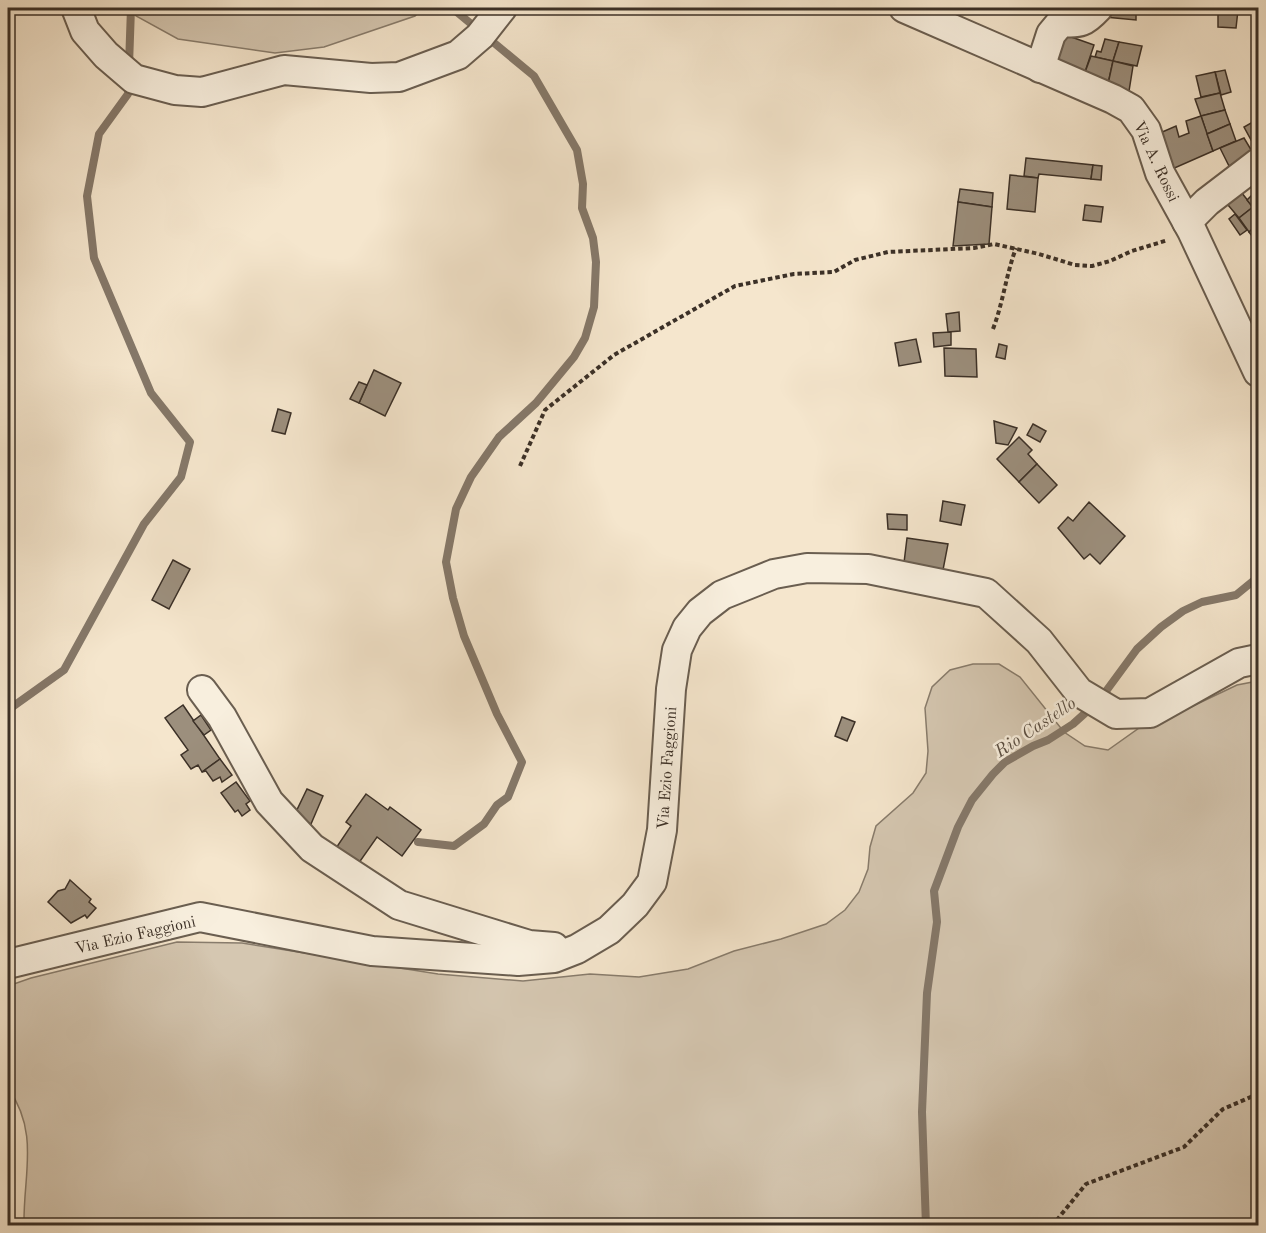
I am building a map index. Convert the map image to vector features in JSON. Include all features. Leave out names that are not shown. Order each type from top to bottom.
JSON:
[{"type":"street","points":[[76,8],[86,31],[106,55],[134,78],[175,90],[202,92],[284,70],[372,78],[399,76],[458,55],[480,36],[502,8]]},
{"type":"street","name":"Via A. Rossi","points":[[904,8],[1123,104],[1136,115],[1146,130],[1160,173],[1189,227],[1258,372]]},
{"type":"street","points":[[1040,68],[1051,34],[1061,22],[1076,23],[1088,19],[1098,8]]},
{"type":"street","points":[[1189,227],[1207,202],[1258,162]]},
{"type":"street","name":"Via Ezio Faggioni","points":[[8,964],[200,917],[372,951],[518,961],[554,958],[577,950],[609,930],[635,905],[652,882],[662,830],[671,689],[677,650],[687,628],[700,612],[722,595],[774,574],[807,568],[868,569],[986,593],[1039,641],[1079,692],[1116,714],[1150,713],[1239,663],[1258,658]]},
{"type":"street","points":[[202,690],[222,717],[269,802],[312,848],[399,905],[529,945],[577,950]]},
{"type":"path","points":[[520,466],[545,410],[614,355],[735,286],[794,274],[834,272],[855,260],[888,252],[974,248],[994,244],[1075,265],[1092,266],[1189,227]]},
{"type":"path","points":[[993,329],[1001,308],[1007,272],[1016,248]]},
{"type":"path","points":[[1053,1226],[1086,1184],[1184,1147],[1223,1109],[1258,1094]]},
{"type":"shaded area","points":[[127,8],[423,8],[415,16],[324,47],[275,53],[178,39],[136,16]]},
{"type":"shaded area","points":[[973,664],[999,664],[1020,677],[1064,732],[1085,746],[1108,750],[1142,726],[1174,715],[1237,685],[1258,681],[1258,1225],[24,1225],[27,1138],[18,1105],[8,1088],[8,986],[31,978],[177,942],[242,943],[438,974],[523,981],[590,974],[639,977],[688,969],[734,951],[826,924],[845,910],[859,892],[868,869],[870,847],[876,826],[913,793],[926,773],[928,751],[925,708],[932,687],[950,670]]},
{"type":"building","points":[[1106,8],[1136,8],[1136,20],[1105,17]]},
{"type":"building","points":[[1218,9],[1238,10],[1236,28],[1218,27]]},
{"type":"building","points":[[1060,33],[1094,45],[1084,75],[1050,61]]},
{"type":"building","points":[[1105,39],[1119,42],[1113,61],[1095,57],[1097,51],[1101,52]]},
{"type":"building","points":[[1119,42],[1142,46],[1137,66],[1113,61]]},
{"type":"building","points":[[1091,56],[1113,61],[1108,84],[1084,75]]},
{"type":"building","points":[[1113,61],[1133,66],[1129,91],[1108,84]]},
{"type":"building","points":[[1225,70],[1231,92],[1221,95],[1215,72]]},
{"type":"building","points":[[1215,72],[1220,93],[1201,97],[1196,76]]},
{"type":"building","points":[[1220,93],[1225,110],[1201,116],[1195,99]]},
{"type":"building","points":[[1225,110],[1230,124],[1207,134],[1201,116]]},
{"type":"building","points":[[1201,116],[1213,151],[1170,170],[1160,133],[1176,126],[1179,137],[1189,133],[1186,121]]},
{"type":"building","points":[[1258,119],[1258,147],[1256,149],[1244,127]]},
{"type":"building","points":[[1230,124],[1236,141],[1213,151],[1207,134]]},
{"type":"building","points":[[1244,138],[1253,153],[1229,166],[1220,148]]},
{"type":"building","points":[[1026,158],[1093,165],[1091,179],[1039,174],[1038,178],[1024,176]]},
{"type":"building","points":[[1093,165],[1102,166],[1101,180],[1091,179]]},
{"type":"building","points":[[1010,175],[1038,178],[1035,212],[1007,209]]},
{"type":"building","points":[[1237,187],[1253,207],[1239,218],[1223,199]]},
{"type":"building","points":[[960,189],[993,193],[992,207],[958,202]]},
{"type":"building","points":[[1258,189],[1258,214],[1247,200]]},
{"type":"building","points":[[958,202],[992,207],[989,244],[953,246]]},
{"type":"building","points":[[1085,205],[1103,207],[1101,222],[1083,220]]},
{"type":"building","points":[[1253,207],[1258,214],[1258,224],[1249,232],[1239,218]]},
{"type":"building","points":[[1235,214],[1247,230],[1240,235],[1229,219]]},
{"type":"building","points":[[1258,224],[1258,239],[1256,241],[1249,232]]},
{"type":"building","points":[[959,312],[960,331],[948,332],[946,314]]},
{"type":"building","points":[[951,332],[951,345],[934,347],[933,333]]},
{"type":"building","points":[[916,339],[921,362],[899,366],[895,343]]},
{"type":"building","points":[[999,344],[1007,346],[1005,359],[996,357]]},
{"type":"building","points":[[944,348],[976,349],[977,377],[945,376]]},
{"type":"building","points":[[374,370],[401,383],[385,416],[359,403]]},
{"type":"building","points":[[359,382],[367,385],[359,403],[350,399]]},
{"type":"building","points":[[278,409],[291,413],[285,434],[272,431]]},
{"type":"building","points":[[994,421],[1017,428],[1008,445],[996,443]]},
{"type":"building","points":[[1033,424],[1046,431],[1040,442],[1027,435]]},
{"type":"building","points":[[1019,437],[1032,450],[1028,454],[1037,464],[1019,482],[997,459]]},
{"type":"building","points":[[1037,464],[1057,485],[1039,503],[1019,482]]},
{"type":"building","points":[[943,501],[965,505],[961,525],[940,521]]},
{"type":"building","points":[[1089,502],[1125,536],[1100,564],[1090,554],[1084,559],[1058,528],[1068,517],[1073,521]]},
{"type":"building","points":[[887,514],[907,515],[907,530],[888,529]]},
{"type":"building","points":[[907,538],[948,544],[943,570],[904,563]]},
{"type":"building","points":[[173,560],[190,569],[169,609],[152,600]]},
{"type":"building","points":[[183,705],[220,759],[202,772],[198,765],[191,769],[181,755],[188,750],[165,718]]},
{"type":"building","points":[[201,715],[211,730],[204,735],[193,721]]},
{"type":"building","points":[[842,717],[855,722],[847,741],[835,736]]},
{"type":"building","points":[[220,759],[232,775],[222,782],[220,777],[213,781],[206,771],[202,772]]},
{"type":"building","points":[[236,782],[250,801],[246,804],[250,810],[242,816],[238,810],[235,812],[221,793]]},
{"type":"building","points":[[307,789],[323,796],[311,824],[294,816]]},
{"type":"building","points":[[366,794],[388,810],[390,807],[421,830],[402,856],[377,837],[356,867],[334,851],[351,826],[346,822]]},
{"type":"building","points":[[70,880],[91,899],[89,902],[96,908],[87,918],[85,915],[71,923],[48,902],[58,891],[65,889]]},
{"type":"waterway","points":[[129,65],[131,8]]},
{"type":"waterway","points":[[418,842],[454,846],[484,824],[497,805],[508,797],[522,762],[497,714],[464,636],[446,562],[456,509],[471,477],[499,437],[536,403],[574,357],[585,338],[594,307],[596,262],[593,238],[582,208],[583,184],[577,150],[534,76],[452,8]]},
{"type":"waterway","points":[[8,710],[64,670],[144,524],[181,477],[190,442],[151,393],[94,258],[87,196],[99,134],[128,94],[129,83]]},
{"type":"waterway","name":"Rio Castello","points":[[1101,698],[1137,649],[1161,627],[1183,611],[1202,602],[1236,595],[1258,577]]},
{"type":"waterway","name":"Rio Castello","points":[[926,1226],[922,1112],[927,993],[937,922],[934,891],[958,827],[972,800],[993,774],[1005,762],[1073,724],[1093,706]]}]
